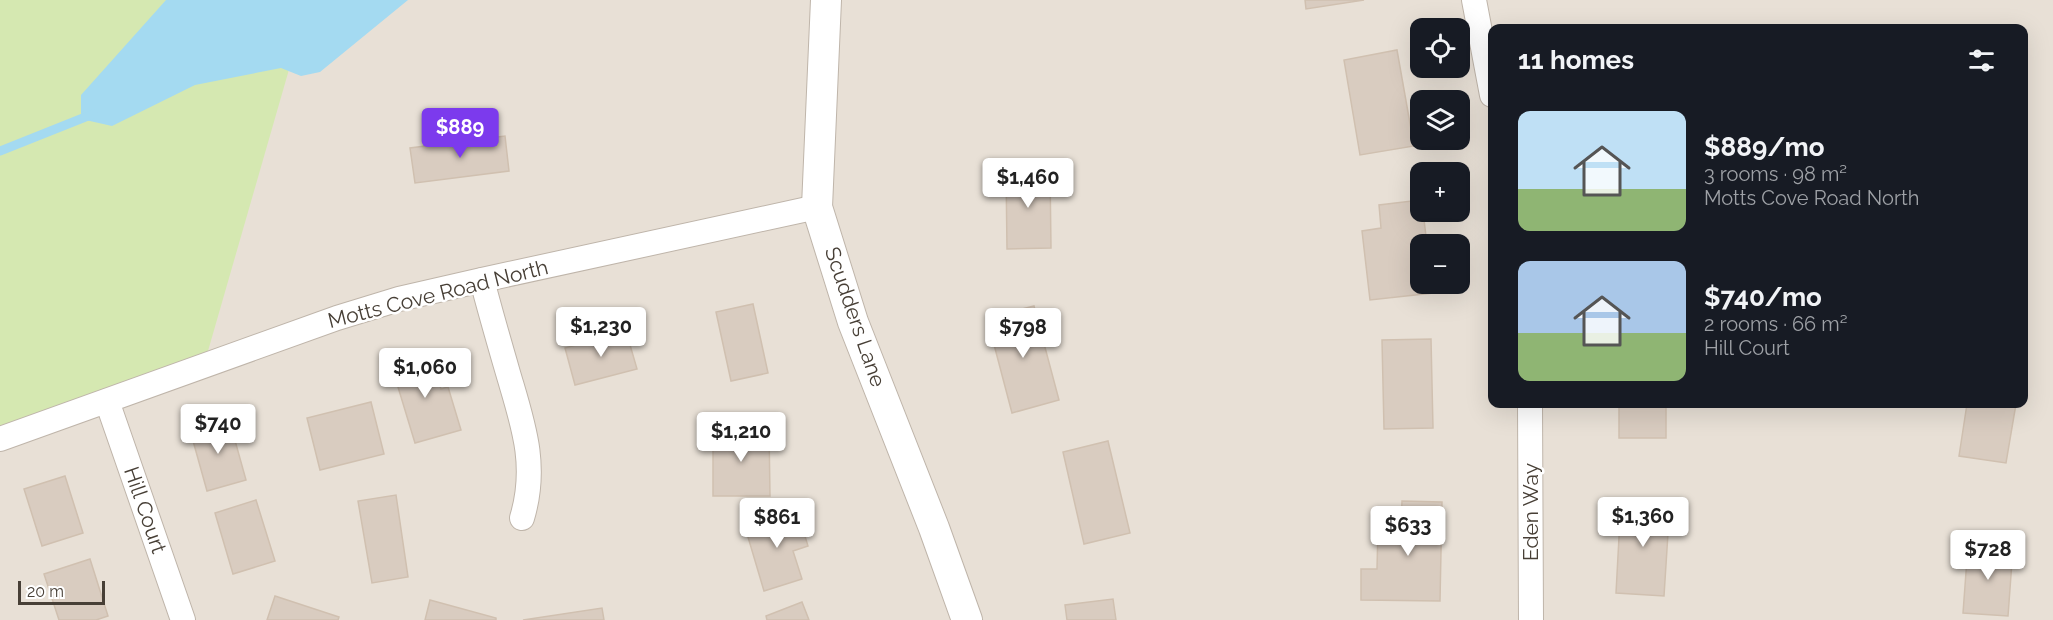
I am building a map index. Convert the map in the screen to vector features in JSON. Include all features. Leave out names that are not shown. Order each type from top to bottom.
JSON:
[{"type":"street","name":"Scudders Lane","points":[[826,0],[817,207],[853,322],[934,528],[967,620]]},
{"type":"street","points":[[1474,0],[1488,73]]},
{"type":"street","name":"Motts Cove Road North","points":[[0,439],[337,318],[399,299],[817,207]]},
{"type":"street","points":[[482,279],[527,440],[530,472],[522,518]]},
{"type":"street","name":"Hill Court","points":[[107,401],[183,620]]},
{"type":"street","name":"Eden Way","points":[[1530,408],[1531,620]]},
{"type":"shaded area","points":[[309,0],[2053,0],[2053,620],[0,620],[0,432]]},
{"type":"green space","points":[[0,0],[309,0],[206,358],[0,432]]},
{"type":"water","points":[[166,0],[408,0],[320,72],[301,76],[281,68],[195,85],[112,126],[81,119],[81,95]]},
{"type":"building","points":[[1305,0],[1364,0],[1306,9]]},
{"type":"building","points":[[1397,50],[1410,123],[1410,147],[1360,155],[1344,60]]},
{"type":"building","points":[[505,136],[509,171],[415,183],[410,148]]},
{"type":"building","points":[[1006,170],[1050,170],[1051,248],[1007,249]]},
{"type":"building","points":[[1410,201],[1410,222],[1424,222],[1426,234],[1410,234],[1410,294],[1424,294],[1370,300],[1362,231],[1381,228],[1379,205]]},
{"type":"building","points":[[753,304],[768,373],[731,381],[716,312]]},
{"type":"building","points":[[1034,306],[1059,400],[1012,413],[987,318]]},
{"type":"building","points":[[626,331],[637,369],[575,385],[565,348]]},
{"type":"building","points":[[1431,339],[1433,428],[1384,429],[1382,340]]},
{"type":"building","points":[[430,352],[441,389],[448,387],[461,430],[415,443],[391,364]]},
{"type":"building","points":[[371,402],[384,454],[320,470],[307,418]]},
{"type":"building","points":[[1619,408],[1666,408],[1666,438],[1619,438]]},
{"type":"building","points":[[1966,408],[2015,408],[2006,463],[1959,456]]},
{"type":"building","points":[[229,419],[246,480],[207,491],[190,430]]},
{"type":"building","points":[[769,429],[770,496],[713,496],[713,430]]},
{"type":"building","points":[[1108,441],[1130,533],[1084,544],[1063,452]]},
{"type":"building","points":[[65,476],[83,533],[42,546],[24,489]]},
{"type":"building","points":[[396,495],[408,577],[372,583],[358,501]]},
{"type":"building","points":[[256,500],[275,561],[233,574],[215,513]]},
{"type":"building","points":[[1621,500],[1670,502],[1664,596],[1616,593]]},
{"type":"building","points":[[1402,501],[1442,502],[1440,601],[1361,600],[1361,569],[1377,569],[1378,527],[1401,527]]},
{"type":"building","points":[[797,510],[808,546],[793,551],[802,579],[764,591],[745,527]]},
{"type":"building","points":[[1968,545],[2013,548],[2008,616],[1963,613]]},
{"type":"building","points":[[90,559],[108,616],[96,620],[59,620],[44,574]]},
{"type":"building","points":[[275,596],[339,617],[338,620],[267,620]]},
{"type":"building","points":[[1113,599],[1116,620],[1067,620],[1065,605]]},
{"type":"building","points":[[430,600],[496,618],[496,620],[425,620]]},
{"type":"building","points":[[802,602],[809,620],[767,620],[766,616]]},
{"type":"building","points":[[602,608],[604,620],[523,620]]},
{"type":"waterway","points":[[0,151],[93,114]]}]
